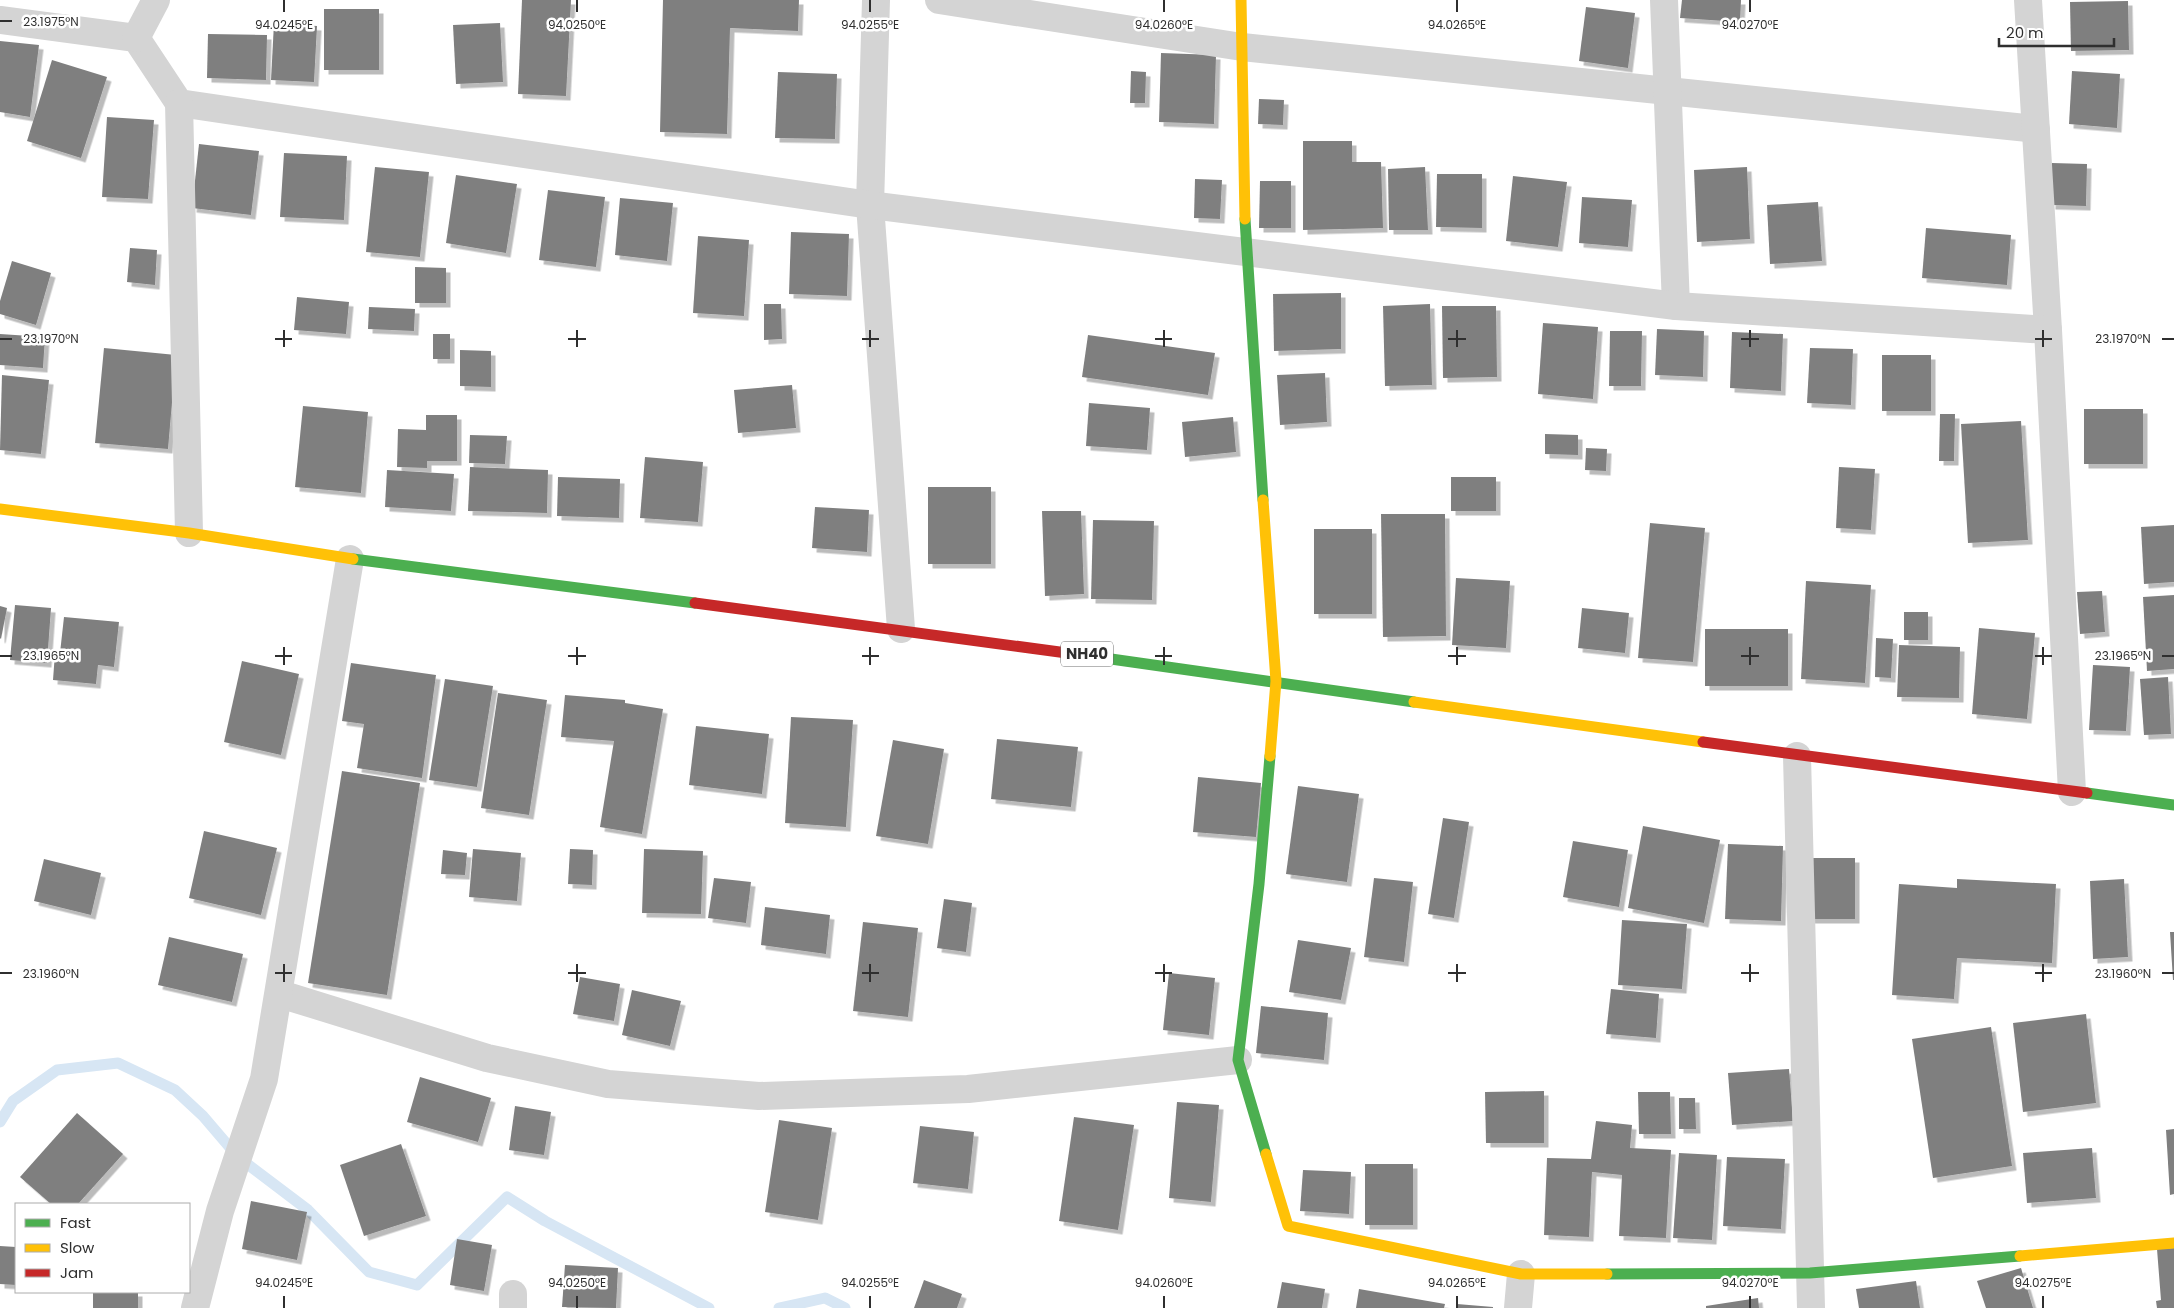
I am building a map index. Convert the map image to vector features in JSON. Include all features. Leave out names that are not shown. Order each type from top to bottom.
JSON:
[{"type":"main road","points":[[1241,0],[1246,252],[1276,681],[1259,884],[1238,1060],[1288,1226],[1521,1274],[1810,1273],[2174,1243]]},
{"type":"main road","name":"NH40","points":[[0,509],[189,533],[350,559],[901,629],[1797,756],[2174,805]]},
{"type":"street","points":[[136,38],[156,0]]},
{"type":"street","points":[[876,0],[870,205],[901,629]]},
{"type":"street","points":[[939,0],[1242,47],[2036,129]]},
{"type":"street","points":[[1664,0],[1676,306]]},
{"type":"street","points":[[2028,0],[2048,330],[2072,792]]},
{"type":"street","points":[[0,20],[136,38],[179,103],[189,533]]},
{"type":"street","points":[[179,103],[870,205],[1676,306],[2048,330]]},
{"type":"street","points":[[195,1308],[220,1211],[264,1078],[280,994],[350,559]]},
{"type":"street","points":[[1797,756],[1811,1308]]},
{"type":"street","points":[[280,994],[487,1058],[608,1084],[759,1096],[968,1089],[1238,1060]]},
{"type":"street","points":[[1518,1308],[1521,1274]]},
{"type":"building","points":[[522,0],[571,0],[566,96],[518,94]]},
{"type":"building","points":[[663,0],[799,0],[798,31],[730,28],[727,134],[660,132]]},
{"type":"building","points":[[1682,0],[1741,0],[1740,22],[1680,18]]},
{"type":"building","points":[[2128,1],[2129,50],[2071,51],[2070,2]]},
{"type":"building","points":[[1586,7],[1635,13],[1628,68],[1579,61]]},
{"type":"building","points":[[324,9],[379,9],[379,70],[324,70]]},
{"type":"building","points":[[274,23],[317,26],[314,82],[271,80]]},
{"type":"building","points":[[500,23],[503,82],[456,84],[453,25]]},
{"type":"building","points":[[208,34],[267,35],[266,80],[207,78]]},
{"type":"building","points":[[0,41],[39,45],[30,117],[0,112]]},
{"type":"building","points":[[1161,53],[1216,55],[1214,124],[1159,122]]},
{"type":"building","points":[[52,60],[107,77],[81,158],[27,141]]},
{"type":"building","points":[[1131,71],[1146,72],[1145,103],[1130,103]]},
{"type":"building","points":[[2072,71],[2120,74],[2117,128],[2069,124]]},
{"type":"building","points":[[778,72],[837,74],[835,139],[775,138]]},
{"type":"building","points":[[1259,99],[1284,100],[1283,125],[1258,124]]},
{"type":"building","points":[[107,117],[154,120],[148,199],[102,197]]},
{"type":"building","points":[[1303,141],[1352,141],[1352,162],[1381,162],[1383,228],[1303,230]]},
{"type":"building","points":[[199,144],[259,151],[251,215],[192,208]]},
{"type":"building","points":[[284,153],[347,156],[344,220],[280,217]]},
{"type":"building","points":[[2052,163],[2087,164],[2086,206],[2051,205]]},
{"type":"building","points":[[375,167],[429,172],[420,257],[366,252]]},
{"type":"building","points":[[1425,167],[1428,230],[1389,230],[1388,169]]},
{"type":"building","points":[[1747,167],[1750,239],[1697,242],[1694,170]]},
{"type":"building","points":[[1437,174],[1482,174],[1482,228],[1436,227]]},
{"type":"building","points":[[456,175],[517,184],[506,253],[446,243]]},
{"type":"building","points":[[1513,176],[1567,182],[1558,247],[1506,241]]},
{"type":"building","points":[[1195,179],[1222,180],[1220,219],[1194,218]]},
{"type":"building","points":[[1260,181],[1291,181],[1291,228],[1259,228]]},
{"type":"building","points":[[548,190],[605,197],[596,267],[539,260]]},
{"type":"building","points":[[1582,197],[1632,200],[1628,247],[1579,243]]},
{"type":"building","points":[[620,198],[673,203],[667,261],[615,255]]},
{"type":"building","points":[[1818,202],[1822,261],[1770,264],[1767,205]]},
{"type":"building","points":[[1926,228],[2011,235],[2007,285],[1922,278]]},
{"type":"building","points":[[791,232],[849,234],[847,296],[789,294]]},
{"type":"building","points":[[698,236],[749,240],[744,316],[693,313]]},
{"type":"building","points":[[130,248],[157,250],[155,285],[127,282]]},
{"type":"building","points":[[12,261],[51,273],[36,325],[0,314],[0,301]]},
{"type":"building","points":[[415,267],[446,268],[446,303],[415,303]]},
{"type":"building","points":[[1341,293],[1341,349],[1274,351],[1273,294]]},
{"type":"building","points":[[297,297],[349,302],[346,334],[294,330]]},
{"type":"building","points":[[764,304],[781,304],[782,339],[764,340]]},
{"type":"building","points":[[1430,304],[1432,385],[1385,386],[1383,306]]},
{"type":"building","points":[[1442,306],[1496,306],[1497,377],[1443,378]]},
{"type":"building","points":[[369,307],[415,309],[414,331],[368,329]]},
{"type":"building","points":[[1543,323],[1598,327],[1593,399],[1538,394]]},
{"type":"building","points":[[1657,329],[1704,331],[1703,377],[1655,375]]},
{"type":"building","points":[[1610,331],[1642,331],[1641,386],[1609,386]]},
{"type":"building","points":[[1732,332],[1783,334],[1781,391],[1730,388]]},
{"type":"building","points":[[0,334],[45,337],[43,368],[0,365]]},
{"type":"building","points":[[433,334],[450,334],[450,359],[433,359]]},
{"type":"building","points":[[1088,335],[1215,353],[1208,395],[1082,377]]},
{"type":"building","points":[[104,348],[176,355],[168,449],[95,443]]},
{"type":"building","points":[[1810,348],[1853,349],[1851,405],[1807,403]]},
{"type":"building","points":[[460,350],[491,351],[491,387],[460,386]]},
{"type":"building","points":[[1882,355],[1931,355],[1931,411],[1882,411]]},
{"type":"building","points":[[1325,373],[1327,422],[1280,425],[1277,375]]},
{"type":"building","points":[[2,375],[49,380],[41,454],[0,450]]},
{"type":"building","points":[[792,385],[796,428],[738,433],[734,390]]},
{"type":"building","points":[[1089,403],[1150,408],[1147,450],[1086,446]]},
{"type":"building","points":[[303,406],[368,412],[361,493],[295,487]]},
{"type":"building","points":[[2084,409],[2143,409],[2143,464],[2084,464]]},
{"type":"building","points":[[1940,414],[1955,414],[1954,461],[1939,461]]},
{"type":"building","points":[[426,415],[457,415],[457,461],[427,461],[427,468],[397,467],[398,429],[426,430]]},
{"type":"building","points":[[1233,417],[1236,452],[1185,457],[1182,422]]},
{"type":"building","points":[[2021,421],[2028,540],[1968,543],[1961,424]]},
{"type":"building","points":[[1545,434],[1578,435],[1578,455],[1545,454]]},
{"type":"building","points":[[470,435],[507,436],[505,464],[469,463]]},
{"type":"building","points":[[1586,448],[1607,449],[1606,471],[1585,470]]},
{"type":"building","points":[[645,457],[703,462],[698,522],[640,518]]},
{"type":"building","points":[[470,467],[548,470],[547,513],[468,511]]},
{"type":"building","points":[[1839,467],[1875,469],[1871,530],[1836,528]]},
{"type":"building","points":[[387,470],[454,474],[451,511],[385,507]]},
{"type":"building","points":[[558,477],[620,479],[619,518],[557,516]]},
{"type":"building","points":[[1451,477],[1496,477],[1496,511],[1451,511]]},
{"type":"building","points":[[928,487],[991,487],[991,564],[928,564]]},
{"type":"building","points":[[815,507],[869,510],[867,552],[812,548]]},
{"type":"building","points":[[1042,511],[1081,511],[1084,594],[1045,596]]},
{"type":"building","points":[[1381,514],[1445,514],[1446,636],[1383,637]]},
{"type":"building","points":[[1093,520],[1154,521],[1152,600],[1091,599]]},
{"type":"building","points":[[1650,523],[1705,528],[1693,662],[1638,658]]},
{"type":"building","points":[[2174,525],[2174,582],[2144,584],[2141,527]]},
{"type":"building","points":[[1314,529],[1372,529],[1372,614],[1314,614]]},
{"type":"building","points":[[1456,578],[1510,581],[1506,648],[1452,645]]},
{"type":"building","points":[[1806,581],[1871,585],[1865,683],[1801,679]]},
{"type":"building","points":[[2102,591],[2105,632],[2080,634],[2077,592]]},
{"type":"building","points":[[2174,595],[2174,669],[2147,671],[2143,597]]},
{"type":"building","points":[[15,605],[51,608],[47,663],[10,660]]},
{"type":"building","points":[[0,606],[7,608],[1,639],[0,638]]},
{"type":"building","points":[[1582,608],[1629,613],[1625,653],[1578,648]]},
{"type":"building","points":[[1904,612],[1928,612],[1928,640],[1904,640]]},
{"type":"building","points":[[64,617],[119,622],[114,667],[98,665],[96,684],[53,680],[55,653],[60,653]]},
{"type":"building","points":[[1979,628],[2035,633],[2027,719],[1972,714]]},
{"type":"building","points":[[1705,629],[1788,629],[1788,686],[1705,686]]},
{"type":"building","points":[[1876,638],[1893,639],[1891,678],[1875,677]]},
{"type":"building","points":[[1899,645],[1960,647],[1959,698],[1897,697]]},
{"type":"building","points":[[242,661],[299,674],[281,755],[224,742]]},
{"type":"building","points":[[351,663],[436,675],[422,778],[357,768],[364,724],[342,721]]},
{"type":"building","points":[[2093,665],[2130,667],[2126,731],[2089,730]]},
{"type":"building","points":[[2168,677],[2171,734],[2144,735],[2140,679]]},
{"type":"building","points":[[445,679],[493,686],[477,787],[429,780]]},
{"type":"building","points":[[498,693],[547,700],[529,815],[481,808]]},
{"type":"building","points":[[565,695],[625,700],[625,703],[663,709],[642,834],[600,827],[614,741],[561,737]]},
{"type":"building","points":[[791,717],[853,720],[846,827],[785,823]]},
{"type":"building","points":[[696,726],[769,734],[762,794],[689,785]]},
{"type":"building","points":[[997,739],[1078,747],[1071,807],[991,799]]},
{"type":"building","points":[[893,740],[944,749],[928,844],[876,836]]},
{"type":"building","points":[[342,771],[420,783],[387,995],[308,983]]},
{"type":"building","points":[[1198,777],[1261,783],[1256,837],[1193,832]]},
{"type":"building","points":[[1298,786],[1359,794],[1347,882],[1286,874]]},
{"type":"building","points":[[1443,818],[1469,822],[1454,918],[1428,914]]},
{"type":"building","points":[[1643,826],[1720,840],[1704,923],[1628,908]]},
{"type":"building","points":[[204,831],[277,848],[261,915],[189,898]]},
{"type":"building","points":[[1573,841],[1628,850],[1619,907],[1563,897]]},
{"type":"building","points":[[1728,844],[1783,846],[1781,921],[1725,919]]},
{"type":"building","points":[[473,849],[521,853],[517,901],[469,897]]},
{"type":"building","points":[[570,849],[593,850],[592,885],[568,884]]},
{"type":"building","points":[[644,849],[703,851],[701,914],[642,913]]},
{"type":"building","points":[[443,850],[467,853],[465,875],[441,874]]},
{"type":"building","points":[[1810,858],[1855,858],[1855,919],[1810,919]]},
{"type":"building","points":[[44,859],[101,873],[91,915],[34,901]]},
{"type":"building","points":[[714,878],[751,882],[746,923],[708,918]]},
{"type":"building","points":[[1374,878],[1413,882],[1404,962],[1364,957]]},
{"type":"building","points":[[1957,879],[2056,884],[2052,963],[1957,958],[1954,999],[1892,995],[1899,884],[1957,888]]},
{"type":"building","points":[[2124,879],[2128,957],[2093,959],[2090,881]]},
{"type":"building","points":[[944,899],[972,903],[966,952],[937,948]]},
{"type":"building","points":[[765,907],[830,915],[826,954],[761,945]]},
{"type":"building","points":[[1622,920],[1687,924],[1682,989],[1618,985]]},
{"type":"building","points":[[863,922],[918,928],[908,1017],[853,1011]]},
{"type":"building","points":[[2170,932],[2174,932],[2174,980],[2173,980]]},
{"type":"building","points":[[169,937],[243,954],[232,1002],[158,985]]},
{"type":"building","points":[[1298,940],[1351,948],[1341,1000],[1289,992]]},
{"type":"building","points":[[1169,973],[1215,978],[1209,1035],[1163,1030]]},
{"type":"building","points":[[580,977],[620,984],[614,1021],[573,1014]]},
{"type":"building","points":[[1611,989],[1659,994],[1656,1038],[1606,1034]]},
{"type":"building","points":[[632,990],[681,1001],[670,1046],[622,1035]]},
{"type":"building","points":[[1261,1006],[1328,1013],[1324,1060],[1256,1053]]},
{"type":"building","points":[[2086,1014],[2096,1103],[2023,1112],[2013,1023]]},
{"type":"building","points":[[1991,1027],[2012,1166],[1933,1178],[1912,1039]]},
{"type":"building","points":[[1789,1069],[1793,1121],[1732,1125],[1728,1073]]},
{"type":"building","points":[[420,1077],[491,1098],[478,1142],[407,1122]]},
{"type":"building","points":[[1544,1091],[1544,1143],[1486,1143],[1485,1092]]},
{"type":"building","points":[[1638,1092],[1670,1092],[1671,1134],[1639,1134]]},
{"type":"building","points":[[1679,1098],[1695,1098],[1696,1129],[1679,1129]]},
{"type":"building","points":[[1177,1102],[1219,1105],[1211,1202],[1169,1198]]},
{"type":"building","points":[[515,1106],[551,1112],[544,1155],[509,1150]]},
{"type":"building","points":[[77,1113],[123,1154],[79,1203],[50,1203],[20,1177]]},
{"type":"building","points":[[1074,1117],[1134,1125],[1118,1230],[1059,1221]]},
{"type":"building","points":[[779,1120],[832,1128],[818,1220],[765,1212]]},
{"type":"building","points":[[1596,1121],[1632,1125],[1630,1148],[1671,1150],[1666,1238],[1619,1236],[1622,1175],[1592,1172],[1589,1237],[1544,1235],[1547,1158],[1591,1159]]},
{"type":"building","points":[[920,1126],[974,1132],[968,1189],[913,1183]]},
{"type":"building","points":[[2174,1129],[2174,1194],[2170,1195],[2166,1130]]},
{"type":"building","points":[[401,1144],[426,1216],[364,1236],[340,1165]]},
{"type":"building","points":[[2092,1148],[2096,1198],[2027,1203],[2023,1153]]},
{"type":"building","points":[[1679,1153],[1717,1155],[1712,1240],[1673,1238]]},
{"type":"building","points":[[1727,1157],[1785,1159],[1781,1229],[1723,1226]]},
{"type":"building","points":[[1365,1164],[1413,1164],[1413,1225],[1365,1225]]},
{"type":"building","points":[[1303,1170],[1351,1172],[1349,1214],[1300,1211]]},
{"type":"building","points":[[251,1201],[307,1212],[297,1260],[242,1249]]},
{"type":"building","points":[[457,1239],[492,1245],[484,1291],[450,1285]]},
{"type":"building","points":[[0,1246],[15,1247],[15,1285],[0,1284]]},
{"type":"building","points":[[2174,1248],[2174,1308],[2157,1308],[2156,1301],[2161,1300],[2157,1249]]},
{"type":"building","points":[[565,1265],[618,1268],[616,1308],[562,1307]]},
{"type":"building","points":[[2021,1268],[2033,1308],[1986,1308],[1977,1281]]},
{"type":"building","points":[[924,1280],[962,1294],[957,1308],[914,1308]]},
{"type":"building","points":[[1916,1281],[1920,1308],[1859,1308],[1856,1289]]},
{"type":"building","points":[[1282,1282],[1325,1289],[1322,1308],[1277,1308]]},
{"type":"building","points":[[1359,1289],[1445,1304],[1444,1308],[1356,1308]]},
{"type":"building","points":[[93,1293],[138,1293],[138,1308],[93,1308]]},
{"type":"building","points":[[1758,1298],[1759,1308],[1706,1308],[1706,1306]]},
{"type":"building","points":[[1457,1304],[1493,1307],[1493,1308],[1457,1308]]},
{"type":"waterway","points":[[0,1122],[13,1101],[57,1070],[118,1063],[175,1090],[203,1116],[238,1157],[308,1210],[369,1272],[417,1285],[507,1197],[545,1221],[709,1308]]},
{"type":"waterway","points":[[779,1308],[825,1298],[845,1308]]},
{"type":"traffic: fast","points":[[1245,219],[1263,500]]},
{"type":"traffic: fast","points":[[353,559],[695,603]]},
{"type":"traffic: fast","points":[[1104,658],[1414,702]]},
{"type":"traffic: fast","points":[[1266,1154],[1238,1060],[1259,884],[1270,756]]},
{"type":"traffic: fast","points":[[2087,793],[2174,805]]},
{"type":"traffic: fast","points":[[1607,1274],[1810,1273],[2020,1256]]},
{"type":"traffic: slow","points":[[1241,0],[1245,219]]},
{"type":"traffic: slow","points":[[1263,500],[1276,681],[1270,756]]},
{"type":"traffic: slow","points":[[0,509],[189,533],[353,559]]},
{"type":"traffic: slow","points":[[1414,702],[1703,742]]},
{"type":"traffic: slow","points":[[1266,1154],[1288,1226],[1521,1274],[1607,1274]]},
{"type":"traffic: slow","points":[[2020,1256],[2174,1243]]},
{"type":"traffic: jam","points":[[695,603],[1104,658]]},
{"type":"traffic: jam","points":[[1703,742],[2087,793]]}]
